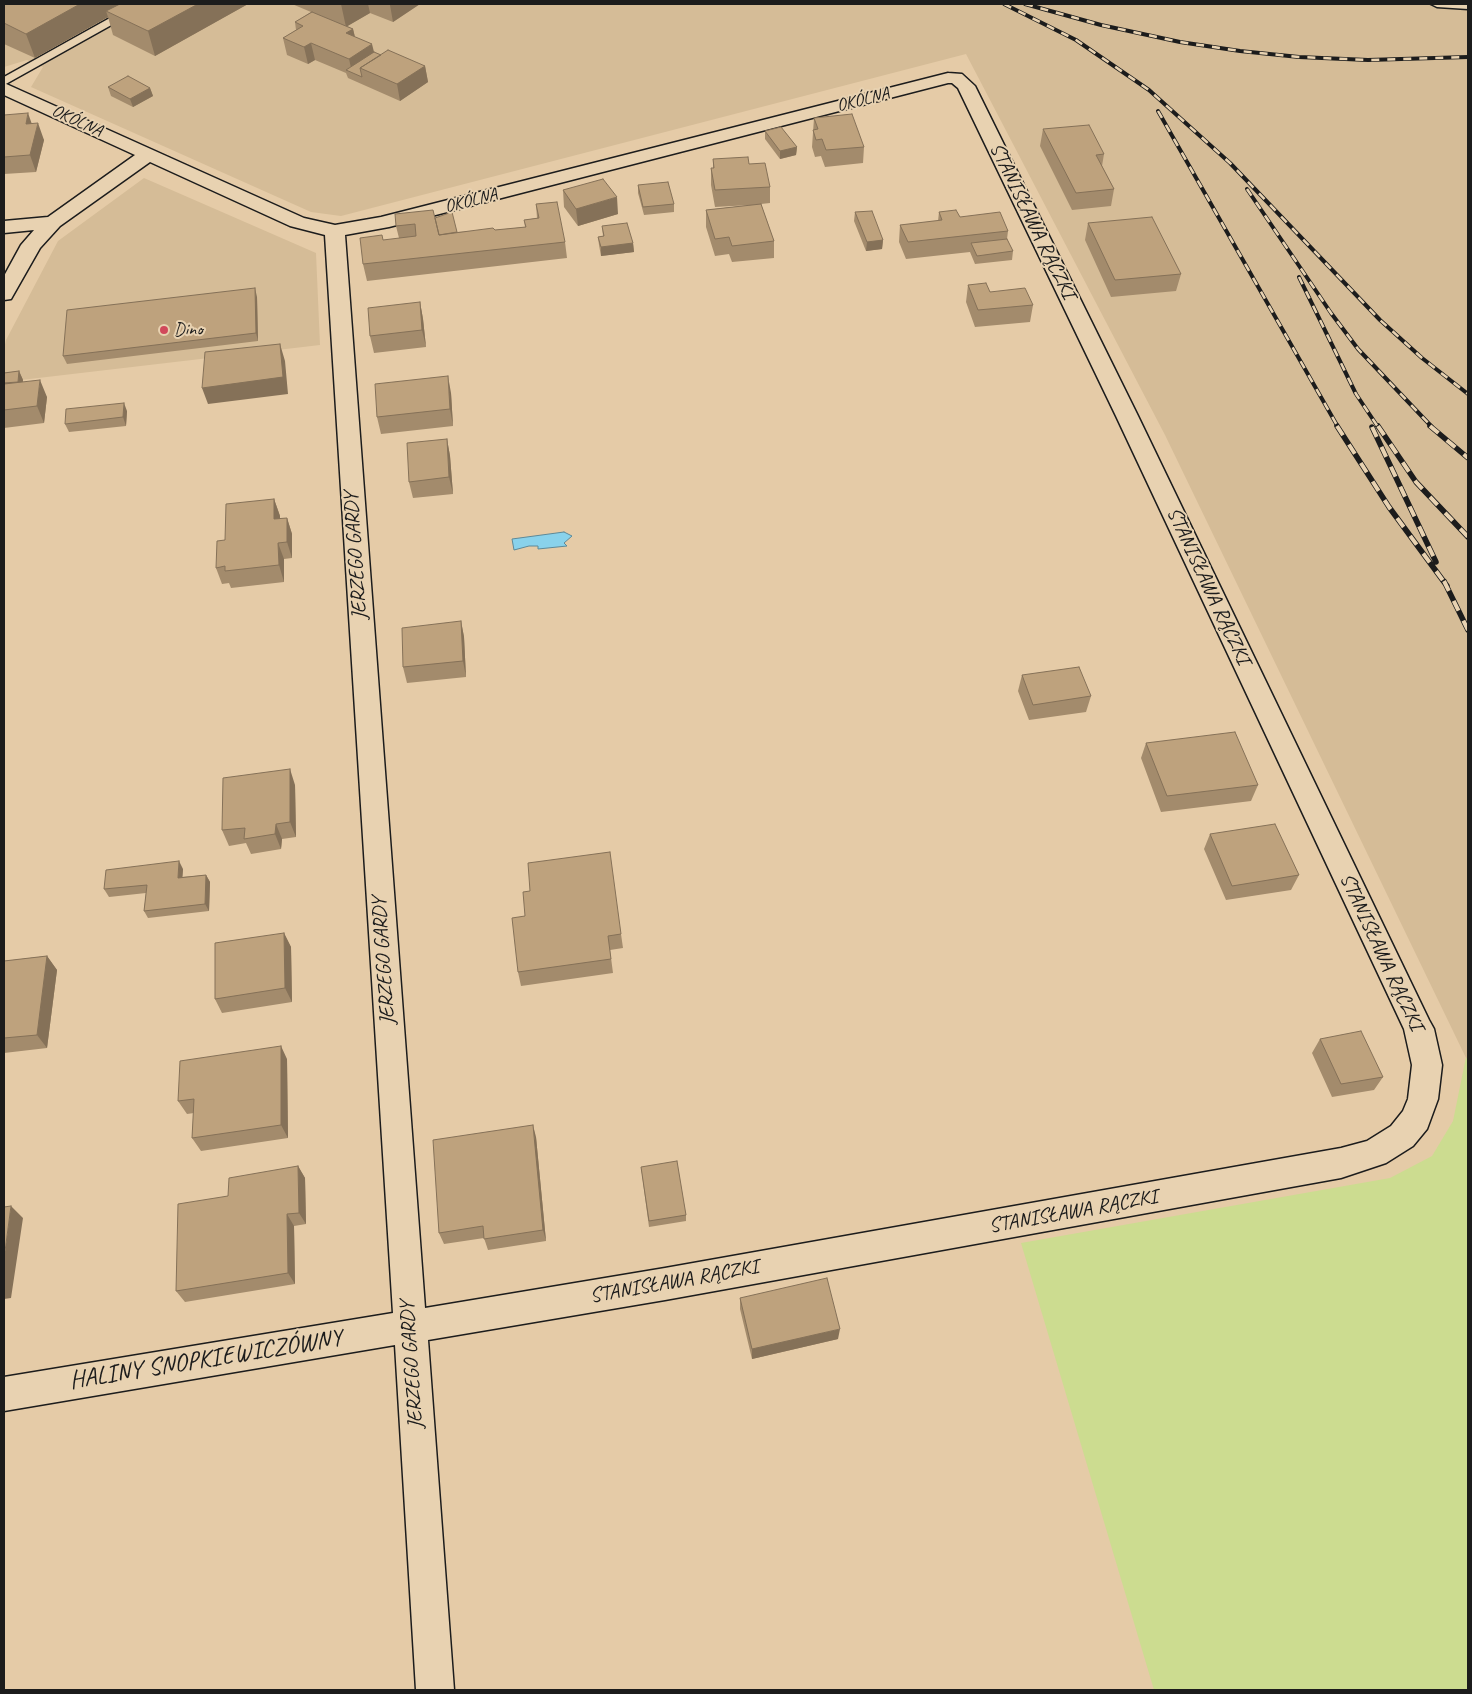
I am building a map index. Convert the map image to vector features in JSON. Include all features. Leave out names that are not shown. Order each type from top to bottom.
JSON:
[{"type":"street","name":"OKÓLNA","points":[[4,88],[297,222],[335,231],[382,223],[948,78],[956,78]]},
{"type":"street","name":"STANISŁAWA RĄCZKI","points":[[409,1327],[665,1284],[1342,1163],[1375,1152],[1402,1136],[1416,1119],[1423,1099],[1427,1065],[1419,1029],[1127,416],[966,86],[956,78]]},
{"type":"street","points":[[4,294],[31,245],[53,222],[149,154]]},
{"type":"street","points":[[4,227],[53,222]]},
{"type":"street","name":"JERZEGO GARDY","points":[[335,231],[435,1690]]},
{"type":"street","name":"HALINY SNOPKIEWICZÓWNY","points":[[4,1394],[409,1327]]},
{"type":"lane","points":[[4,82],[143,4]]},
{"type":"lane","points":[[1437,4],[1468,6]]},
{"type":"shaded area","points":[[4,4],[1468,4],[1468,1062],[1165,435],[966,54],[341,216],[311,212],[31,87],[43,67],[27,60],[4,67]]},
{"type":"shaded area","points":[[144,178],[316,253],[320,345],[4,382],[4,349],[6,340],[58,241]]},
{"type":"green space","points":[[1466,1057],[1468,1062],[1468,1690],[1154,1690],[1021,1243],[1390,1178],[1432,1156],[1453,1121]]},
{"type":"water","points":[[564,532],[572,536],[564,543],[567,546],[538,549],[538,546],[529,546],[514,550],[512,539]]},
{"type":"building","points":[[4,4],[80,4],[26,34],[4,23]]},
{"type":"building","points":[[120,4],[198,4],[148,31],[106,11]]},
{"type":"building","points":[[312,12],[353,29],[346,33],[372,44],[349,59],[311,43],[304,47],[283,38],[303,26],[295,22]]},
{"type":"building","points":[[388,50],[425,66],[397,84],[360,68]]},
{"type":"building","points":[[374,52],[381,55],[360,68],[362,77],[346,70]]},
{"type":"building","points":[[128,76],[150,88],[130,99],[108,87]]},
{"type":"building","points":[[28,113],[26,124],[38,123],[30,155],[4,157],[4,115]]},
{"type":"building","points":[[852,114],[864,147],[826,150],[822,139],[816,140],[813,130],[818,129],[814,118]]},
{"type":"building","points":[[1089,125],[1104,154],[1096,155],[1114,189],[1076,193],[1043,129]]},
{"type":"building","points":[[781,127],[797,147],[780,151],[765,131]]},
{"type":"building","points":[[748,157],[749,164],[765,163],[770,187],[715,190],[711,168],[714,168],[713,159]]},
{"type":"building","points":[[603,179],[617,197],[576,209],[563,190]]},
{"type":"building","points":[[668,182],[674,204],[643,207],[638,185]]},
{"type":"building","points":[[557,202],[565,242],[363,264],[360,238],[382,235],[383,240],[416,236],[415,224],[396,226],[395,214],[433,210],[439,235],[493,228],[495,230],[526,227],[524,220],[539,218],[536,204]]},
{"type":"building","points":[[761,204],[774,241],[732,246],[729,237],[715,239],[706,210]]},
{"type":"building","points":[[956,210],[960,217],[1000,212],[1008,231],[908,242],[900,225],[942,220],[939,212]]},
{"type":"building","points":[[872,211],[883,240],[867,242],[855,212]]},
{"type":"building","points":[[452,212],[457,232],[439,235],[435,218]]},
{"type":"building","points":[[1152,217],[1181,274],[1115,280],[1088,223]]},
{"type":"building","points":[[627,223],[633,243],[601,247],[598,237],[604,236],[602,226]]},
{"type":"building","points":[[1007,239],[1013,251],[977,256],[971,243]]},
{"type":"building","points":[[986,283],[990,292],[1025,288],[1033,305],[978,310],[968,285]]},
{"type":"building","name":"Dino","points":[[255,288],[256,333],[63,356],[67,310]]},
{"type":"building","points":[[420,302],[422,330],[370,336],[368,308]]},
{"type":"building","points":[[280,344],[283,377],[202,388],[205,352]]},
{"type":"building","points":[[19,371],[18,382],[4,383],[4,373]]},
{"type":"building","points":[[448,376],[450,409],[377,417],[375,384]]},
{"type":"building","points":[[40,380],[37,406],[4,410],[4,384]]},
{"type":"building","points":[[124,403],[123,417],[65,424],[66,409]]},
{"type":"building","points":[[447,439],[449,477],[409,482],[407,443]]},
{"type":"building","points":[[274,499],[274,519],[287,518],[287,542],[278,543],[279,565],[225,571],[225,566],[216,568],[217,541],[225,540],[226,504]]},
{"type":"building","points":[[461,621],[463,661],[403,667],[402,628]]},
{"type":"building","points":[[1079,667],[1091,696],[1033,705],[1022,675]]},
{"type":"building","points":[[1235,732],[1258,785],[1167,796],[1146,743]]},
{"type":"building","points":[[290,769],[290,822],[276,824],[275,834],[244,839],[245,828],[222,830],[223,778]]},
{"type":"building","points":[[1275,824],[1299,875],[1232,886],[1210,834]]},
{"type":"building","points":[[610,852],[621,934],[608,936],[611,959],[518,972],[512,918],[525,916],[523,892],[530,891],[528,863]]},
{"type":"building","points":[[179,861],[178,878],[206,875],[205,904],[144,911],[147,885],[104,889],[106,870]]},
{"type":"building","points":[[284,933],[285,988],[215,999],[215,943]]},
{"type":"building","points":[[47,956],[37,1035],[4,1038],[4,961]]},
{"type":"building","points":[[1361,1031],[1383,1077],[1341,1084],[1320,1039]]},
{"type":"building","points":[[281,1046],[281,1125],[192,1138],[194,1099],[178,1101],[180,1061]]},
{"type":"building","points":[[533,1125],[543,1230],[484,1239],[483,1226],[439,1233],[433,1140]]},
{"type":"building","points":[[677,1161],[686,1215],[649,1221],[641,1167]]},
{"type":"building","points":[[298,1166],[299,1213],[287,1214],[288,1273],[176,1291],[178,1204],[228,1196],[229,1178]]},
{"type":"building","points":[[11,1206],[4,1259],[4,1207]]},
{"type":"building","points":[[827,1278],[840,1329],[752,1349],[740,1298]]},
{"type":"railway","points":[[1004,4],[1076,40],[1149,90],[1230,163],[1380,320],[1422,358],[1468,394]]},
{"type":"railway","points":[[1025,4],[1101,25],[1180,42],[1240,51],[1299,57],[1368,60],[1468,57]]},
{"type":"railway","points":[[1158,111],[1338,427]]},
{"type":"railway","points":[[1247,189],[1331,313],[1358,349],[1432,427]]},
{"type":"railway","points":[[1299,277],[1356,394],[1378,427]]},
{"type":"railway","points":[[1337,426],[1389,507],[1445,584]]},
{"type":"railway","points":[[1378,426],[1416,482],[1468,537]]},
{"type":"railway","points":[[1430,426],[1468,458]]},
{"type":"railway","points":[[1372,427],[1436,562]]},
{"type":"railway","points":[[1445,584],[1468,630]]},
{"type":"place","name":"Dino","points":[[164,330]]}]
